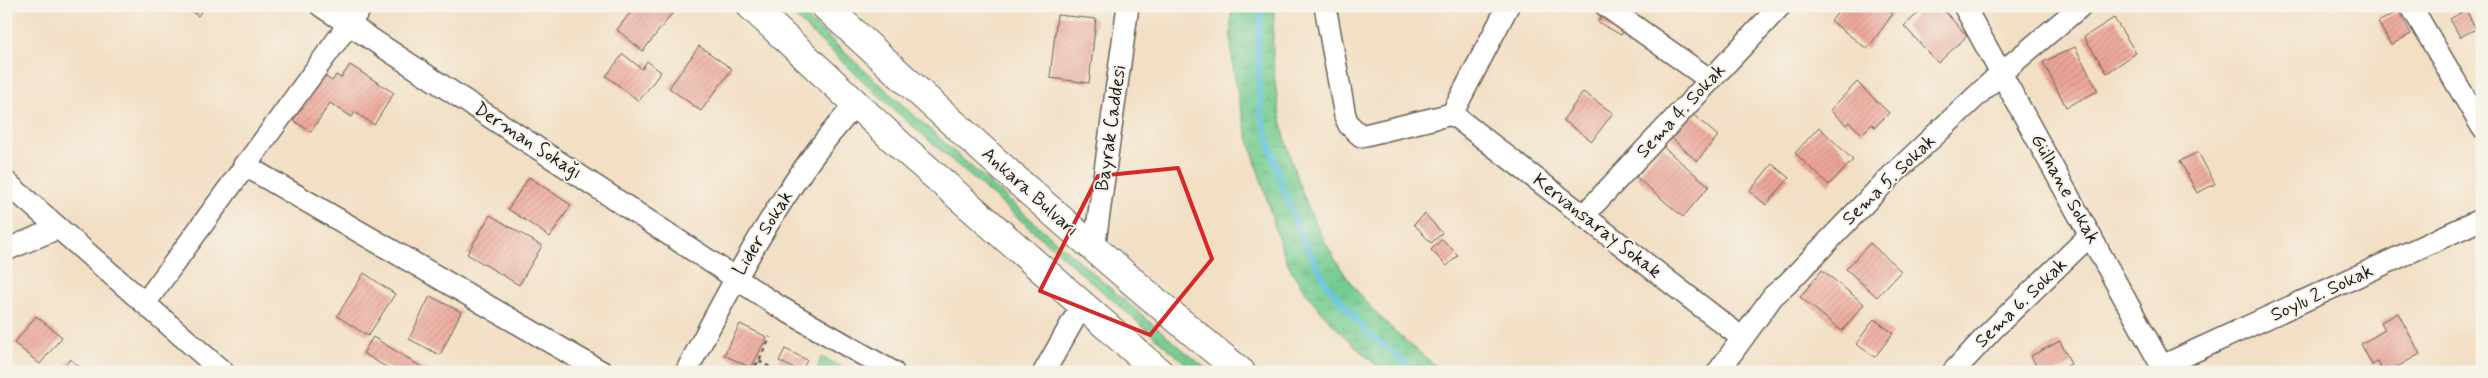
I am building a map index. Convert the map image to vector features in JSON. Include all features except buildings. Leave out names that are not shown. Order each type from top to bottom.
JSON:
[{"type":"main road","points":[[751,6],[856,104],[1160,372]]},
{"type":"main road","name":"Ankara Bulvarı","points":[[825,6],[1094,249],[1241,372]]},
{"type":"street","name":"Derman Sokağı","points":[[320,6],[778,306],[892,372]]},
{"type":"street","points":[[144,303],[362,6]]},
{"type":"street","name":"Bayrak Caddesi","points":[[1094,249],[1128,6]]},
{"type":"street","points":[[1325,6],[1346,116],[1355,131],[1362,136],[1452,114],[1508,6]]},
{"type":"street","points":[[1606,6],[1710,80]]},
{"type":"street","name":"Sema 4. Sokak","points":[[1583,216],[1780,6]]},
{"type":"street","name":"Gülhane Sokak","points":[[1964,6],[2164,369]]},
{"type":"street","name":"Sema 5. Sokak","points":[[1718,372],[1773,296],[1787,284],[1886,181],[2001,73],[2081,6]]},
{"type":"street","points":[[2411,6],[2482,127]]},
{"type":"street","name":"Lider Sokak","points":[[686,372],[736,277],[811,158],[856,104]]},
{"type":"street","name":"Kervansaray Sokak","points":[[1452,114],[1742,338]]},
{"type":"street","points":[[244,165],[602,372]]},
{"type":"street","points":[[6,182],[223,372]]},
{"type":"street","name":"Soylu 2. Sokak","points":[[2164,369],[2482,219]]},
{"type":"street","points":[[6,250],[58,228]]},
{"type":"street","name":"Sema 6. Sokak","points":[[1964,367],[2090,235]]},
{"type":"street","points":[[1044,372],[1082,305]]},
{"type":"path","points":[[750,372],[759,361],[770,337]]},
{"type":"path","points":[[759,361],[778,372]]},
{"type":"highlighted area","points":[[1178,168],[1212,259],[1150,335],[1040,291],[1098,176]]},
{"type":"green space","points":[[783,6],[794,6],[999,192],[1210,372],[1195,372],[893,109]]},
{"type":"green space","points":[[1232,6],[1275,6],[1273,43],[1275,81],[1281,121],[1291,160],[1321,234],[1340,267],[1371,308],[1443,372],[1384,372],[1348,339],[1315,304],[1291,270],[1276,232],[1240,106],[1232,56]]},
{"type":"green space","points":[[821,357],[854,372],[816,372]]},
{"type":"waterway","points":[[1262,6],[1258,44],[1261,114],[1282,187],[1302,237],[1326,283],[1367,332],[1416,372]]}]
